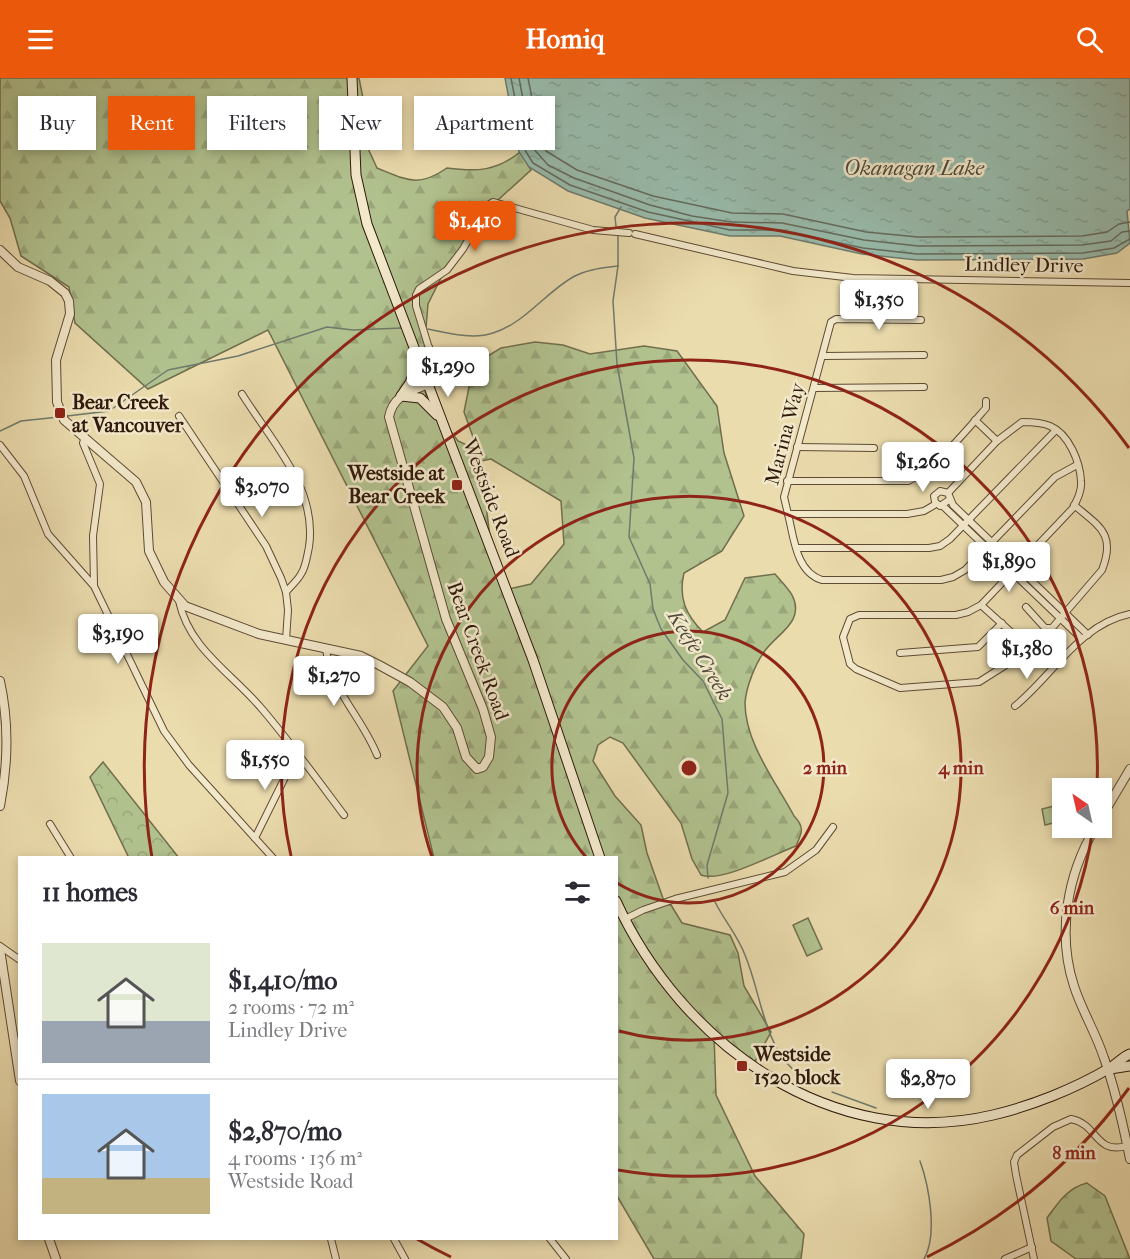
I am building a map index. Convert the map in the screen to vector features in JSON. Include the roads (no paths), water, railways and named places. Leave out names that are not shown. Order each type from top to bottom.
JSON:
[{"type":"main road","name":"Westside Road","points":[[352,78],[356,175],[361,200],[378,255],[532,660],[599,856]]},
{"type":"main road","points":[[419,359],[410,382],[401,396],[420,398],[443,421]]},
{"type":"main road","points":[[618,905],[663,980],[715,1035],[750,1064],[782,1084],[834,1109],[899,1122],[934,1123],[973,1119],[1013,1110],[1108,1069],[1130,1054]]},
{"type":"main road","points":[[1108,1069],[1130,1066]]},
{"type":"street","name":"Lindley Drive","points":[[428,384],[438,379],[441,372],[428,345],[416,306],[416,295],[419,289],[447,270],[493,202],[601,232],[632,233],[793,271],[853,278],[1130,284]]},
{"type":"street","name":"Bear Creek Road","points":[[0,250],[18,267],[58,286],[69,301],[70,314],[56,360],[57,402],[64,420],[136,482],[146,502],[149,551],[164,582],[179,600],[185,606],[221,621],[286,640],[361,656],[431,697],[443,707],[457,728],[466,757],[473,766],[483,767],[489,757],[491,737],[483,709],[446,619],[389,417],[391,404],[401,396]]},
{"type":"street","name":"Marina Way","points":[[921,320],[836,319],[831,321],[827,330],[824,356],[784,496],[788,514],[907,514],[924,511],[936,504]]},
{"type":"street","points":[[824,356],[924,355]]},
{"type":"street","points":[[401,396],[428,384]]},
{"type":"street","points":[[814,388],[924,387]]},
{"type":"street","points":[[242,394],[294,475],[308,509],[310,524],[307,556],[302,574],[286,592]]},
{"type":"street","points":[[787,481],[908,481],[925,471],[975,420],[986,408],[986,401]]},
{"type":"street","points":[[179,416],[266,546],[286,592],[286,640]]},
{"type":"street","points":[[975,420],[997,441]]},
{"type":"street","points":[[943,506],[948,497],[997,441],[1022,422],[1050,426],[1071,446],[1081,481],[1074,505],[981,605],[956,615],[859,615],[846,625],[843,637],[850,663],[856,669],[900,688],[970,684],[993,674],[1009,663],[1016,650],[1011,632],[981,605]]},
{"type":"street","points":[[797,548],[929,548],[940,546],[1056,430]]},
{"type":"street","points":[[85,436],[83,443],[100,484],[93,536],[94,586]]},
{"type":"street","points":[[0,445],[24,476],[48,534],[94,586],[164,731],[189,765],[271,856]]},
{"type":"street","points":[[797,447],[874,448]]},
{"type":"street","points":[[788,514],[805,570],[812,577],[822,580],[941,580],[965,570],[1055,477],[1077,465]]},
{"type":"street","points":[[966,522],[948,497],[938,492],[934,496],[936,504],[943,506],[966,522],[1085,637]]},
{"type":"street","points":[[1026,607],[1046,628],[1052,628],[1102,570],[1108,548],[1104,531],[1074,505]]},
{"type":"street","points":[[179,600],[183,619],[213,662],[260,706],[344,815]]},
{"type":"street","points":[[1015,706],[1041,683],[1052,668],[1085,637],[1107,622],[1130,614]]},
{"type":"street","points":[[900,653],[978,647],[1002,624]]},
{"type":"street","points":[[326,649],[328,666],[334,682],[376,755]]},
{"type":"street","points":[[0,681],[4,699],[7,771],[0,806]]},
{"type":"street","points":[[255,838],[297,753]]},
{"type":"street","points":[[1112,799],[1130,769]]},
{"type":"street","points":[[50,824],[70,856]]},
{"type":"street","points":[[625,920],[675,899],[785,872],[816,850],[833,827]]},
{"type":"street","points":[[1090,838],[1074,874],[1068,899],[1066,937],[1074,988],[1108,1069],[1120,1108],[1130,1159]]},
{"type":"street","points":[[0,947],[18,959]]},
{"type":"street","points":[[0,947],[18,1068]]},
{"type":"street","points":[[1034,1259],[1014,1162],[1020,1151],[1066,1120],[1085,1124],[1109,1148],[1127,1146]]},
{"type":"street","points":[[49,1240],[56,1259]]},
{"type":"street","points":[[331,1240],[336,1259]]},
{"type":"street","points":[[395,1240],[405,1259]]},
{"type":"street","points":[[551,1240],[566,1259]]},
{"type":"street","points":[[1005,1259],[1032,1247]]},
{"type":"water","name":"Okanagan Lake","points":[[505,78],[1130,78],[1130,209],[1127,211],[1130,243],[1117,253],[1083,259],[917,260],[862,254],[780,236],[730,236],[645,218],[568,191],[529,167],[519,150],[555,150],[555,96],[508,96]]},
{"type":"waterway","name":"Keefe Creek","points":[[616,226],[615,217],[621,207]]},
{"type":"waterway","name":"Keefe Creek","points":[[618,236],[618,266],[613,301],[617,364],[634,458],[629,537],[650,584],[653,609],[661,629],[683,660],[703,681],[722,719],[728,793],[707,865],[708,878]]},
{"type":"waterway","points":[[428,329],[469,336],[493,333],[515,322],[578,274],[618,266]]},
{"type":"waterway","points":[[67,416],[109,411],[168,370],[238,356],[327,327],[353,330],[402,328]]},
{"type":"waterway","points":[[0,431],[21,421],[59,417]]},
{"type":"waterway","name":"Keefe Creek","points":[[715,902],[742,948],[775,1045],[798,1074],[816,1086]]},
{"type":"waterway","name":"Keefe Creek","points":[[832,1092],[876,1108]]},
{"type":"waterway","name":"Keefe Creek","points":[[920,1161],[931,1210],[931,1237],[924,1259]]},
{"type":"place","name":"Bear Creek at Vancouver","points":[[60,413]]},
{"type":"place","name":"Westside at Bear Creek","points":[[457,485]]},
{"type":"place","name":"Westside 1520 block","points":[[742,1066]]}]
